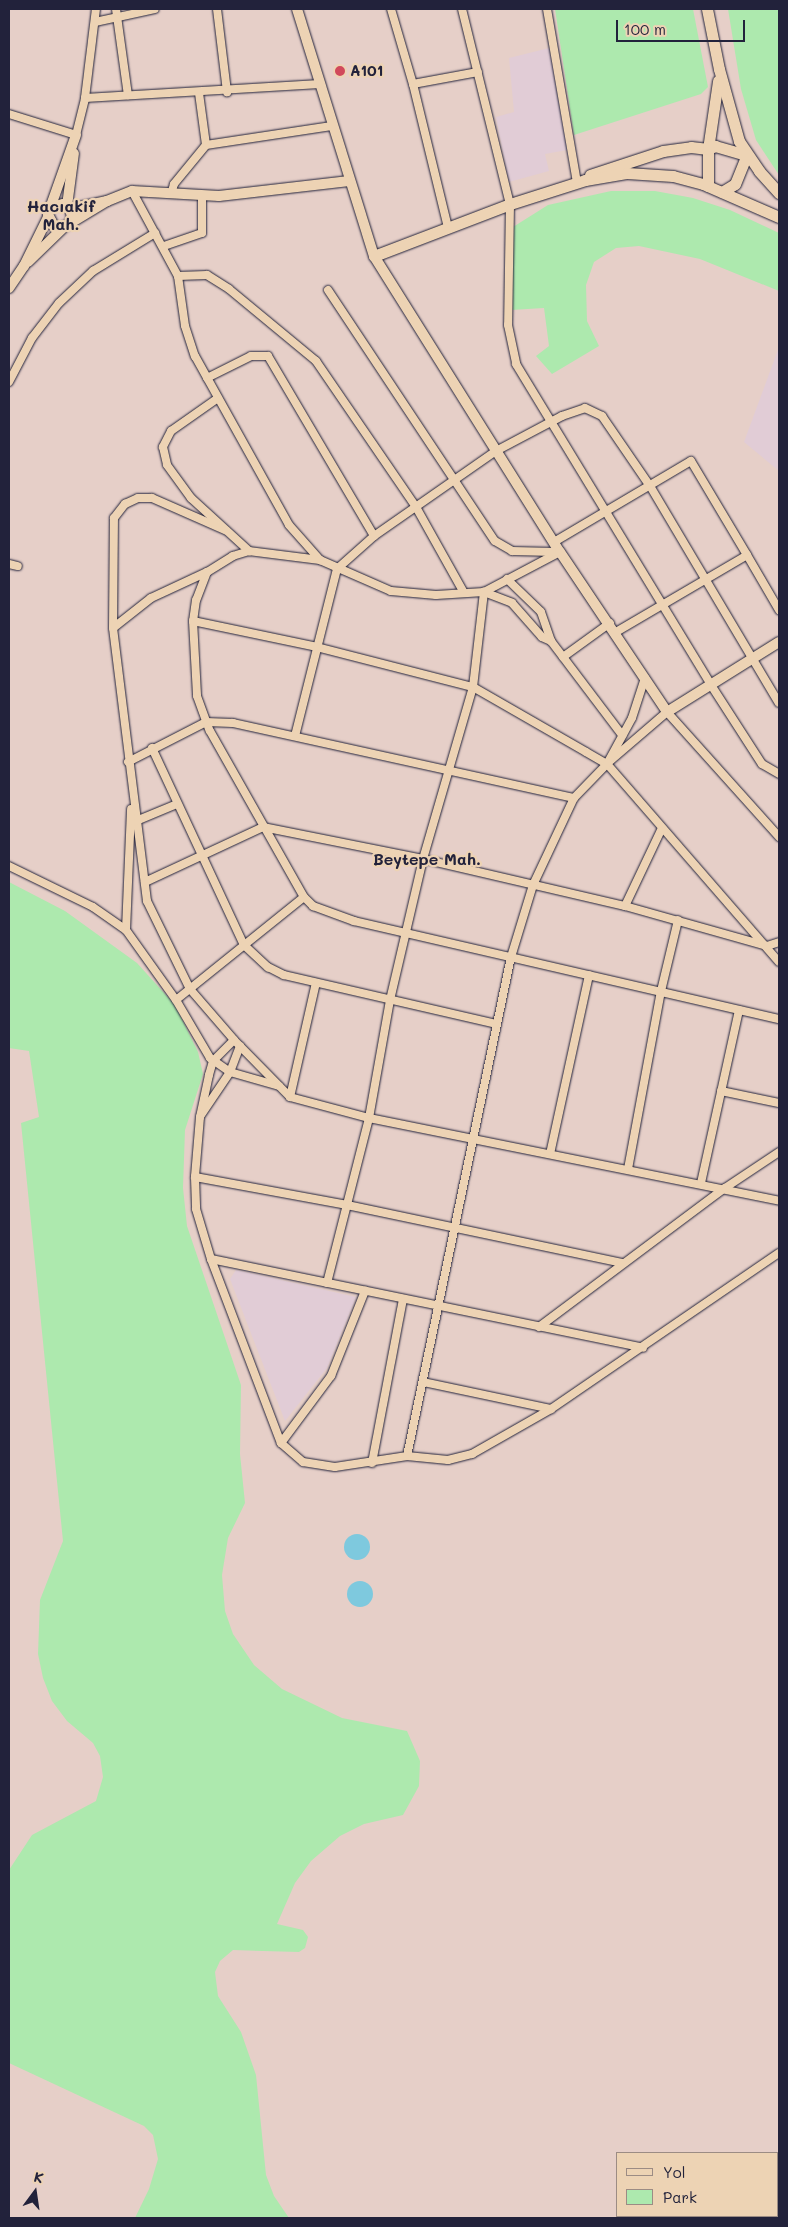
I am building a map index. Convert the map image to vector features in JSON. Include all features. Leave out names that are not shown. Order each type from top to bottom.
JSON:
[{"type":"main road","points":[[707,9],[718,70],[731,118],[747,155],[779,193]]},
{"type":"main road","points":[[708,186],[708,148],[714,122],[718,70]]},
{"type":"main road","points":[[581,181],[595,172],[664,151],[715,146],[747,155]]},
{"type":"main road","points":[[722,192],[735,184],[747,155]]},
{"type":"main road","points":[[374,256],[510,204],[581,181],[652,174],[708,186],[779,217]]},
{"type":"street","points":[[9,288],[24,266],[50,212],[76,135],[85,98],[96,9]]},
{"type":"street","points":[[94,22],[117,13],[155,9]]},
{"type":"street","points":[[216,9],[227,92]]},
{"type":"street","points":[[297,9],[349,182],[374,256],[560,552],[613,628],[667,712],[779,837]]},
{"type":"street","points":[[391,9],[413,84],[448,228]]},
{"type":"street","points":[[462,9],[510,204],[510,346],[516,364],[660,605],[711,685],[762,764],[779,774]]},
{"type":"street","points":[[547,9],[581,181]]},
{"type":"street","points":[[117,13],[128,94]]},
{"type":"street","points":[[413,84],[478,72]]},
{"type":"street","points":[[85,98],[128,94],[227,92],[320,84]]},
{"type":"street","points":[[172,191],[178,178],[197,160],[206,145],[199,93]]},
{"type":"street","points":[[9,114],[76,135]]},
{"type":"street","points":[[206,145],[332,126]]},
{"type":"street","points":[[24,266],[66,226],[72,217],[69,207],[76,135]]},
{"type":"street","points":[[50,212],[54,226],[66,226],[108,201],[132,191],[172,191],[202,196],[349,182]]},
{"type":"street","points":[[132,191],[164,246],[178,276],[189,341],[207,378],[289,525],[320,560],[391,591],[436,595],[484,592],[512,603],[542,637],[551,641]]},
{"type":"street","points":[[164,246],[202,233],[202,196]]},
{"type":"street","points":[[50,212],[59,204],[69,207],[108,201]]},
{"type":"street","points":[[9,382],[32,338],[59,303],[93,271],[155,233]]},
{"type":"street","points":[[178,276],[207,275],[229,288],[316,361],[416,507],[464,593]]},
{"type":"street","points":[[328,290],[495,541],[512,551],[560,552]]},
{"type":"street","points":[[207,378],[251,356],[268,356],[374,536]]},
{"type":"street","points":[[218,398],[170,431],[163,447],[167,465],[182,485],[248,551]]},
{"type":"street","points":[[295,736],[337,569],[374,536],[496,451],[551,422],[585,408],[602,416],[650,486],[779,703]]},
{"type":"street","points":[[554,542],[692,461],[779,610]]},
{"type":"street","points":[[225,530],[152,498],[138,498],[125,504],[114,518],[113,628],[131,789],[147,901],[190,989],[237,1043],[290,1096],[369,1118],[701,1183],[779,1201]]},
{"type":"street","points":[[113,628],[151,598],[207,572],[233,556],[248,551],[320,560]]},
{"type":"street","points":[[484,592],[560,552]]},
{"type":"street","points":[[563,657],[613,628],[660,605],[703,578],[747,555]]},
{"type":"street","points":[[9,564],[18,566]]},
{"type":"street","points":[[207,572],[196,600],[193,621],[197,696],[206,722],[263,826],[304,897],[313,906],[354,921],[779,1019]]},
{"type":"street","points":[[507,579],[541,612],[551,641],[622,735]]},
{"type":"street","points":[[327,1283],[369,1118],[390,1000],[423,859],[473,687],[484,592]]},
{"type":"street","points":[[193,621],[317,647],[473,687],[606,764],[779,962]]},
{"type":"street","points":[[407,1456],[496,1024],[511,957],[533,885],[574,798],[606,764],[667,712],[779,642]]},
{"type":"street","points":[[606,764],[622,735],[645,678]]},
{"type":"street","points":[[128,762],[152,748],[206,722],[233,723],[448,773],[574,798]]},
{"type":"street","points":[[152,748],[200,856],[244,945],[268,967],[284,975],[496,1024]]},
{"type":"street","points":[[126,930],[131,789]]},
{"type":"street","points":[[136,821],[177,804]]},
{"type":"street","points":[[145,882],[263,826],[423,859],[625,906],[767,946],[779,942]]},
{"type":"street","points":[[625,906],[662,828]]},
{"type":"street","points":[[9,866],[92,907],[126,930],[176,1000],[213,1061],[230,1072],[279,1086]]},
{"type":"street","points":[[176,1000],[304,897]]},
{"type":"street","points":[[628,1169],[661,991],[678,920]]},
{"type":"street","points":[[550,1154],[589,975]]},
{"type":"street","points":[[290,1096],[316,983]]},
{"type":"street","points":[[701,1183],[739,1010]]},
{"type":"street","points":[[237,1043],[213,1061],[200,1116],[195,1177],[196,1209],[211,1259],[281,1444],[303,1462],[335,1467],[372,1463],[407,1456],[448,1460],[472,1454],[552,1409],[779,1253]]},
{"type":"street","points":[[200,1116],[230,1072],[237,1043]]},
{"type":"street","points":[[721,1091],[779,1103]]},
{"type":"street","points":[[539,1327],[725,1188],[779,1152]]},
{"type":"street","points":[[195,1177],[347,1205],[623,1263]]},
{"type":"street","points":[[211,1259],[643,1348]]},
{"type":"street","points":[[281,1444],[331,1376],[365,1291]]},
{"type":"street","points":[[372,1463],[403,1299]]},
{"type":"street","points":[[423,1382],[552,1409]]},
{"type":"shaded area","points":[[549,48],[567,150],[545,154],[549,171],[509,182],[496,117],[514,112],[509,58]]},
{"type":"shaded area","points":[[779,347],[779,471],[744,442]]},
{"type":"shaded area","points":[[236,1270],[356,1297],[327,1368],[285,1421],[230,1279]]},
{"type":"green space","points":[[555,9],[693,9],[708,87],[701,94],[574,135]]},
{"type":"green space","points":[[728,9],[779,9],[779,175],[756,140],[741,89]]},
{"type":"green space","points":[[611,191],[655,191],[693,198],[730,210],[779,233],[779,291],[700,259],[639,246],[616,248],[594,262],[586,285],[587,321],[599,346],[552,374],[536,356],[549,346],[544,308],[511,310],[513,227],[548,205]]},
{"type":"green space","points":[[9,882],[65,911],[137,963],[175,1005],[198,1052],[203,1074],[185,1130],[183,1188],[187,1226],[241,1385],[240,1454],[245,1503],[228,1538],[222,1575],[225,1611],[233,1634],[254,1665],[282,1689],[342,1718],[407,1731],[420,1761],[419,1786],[403,1815],[364,1824],[340,1836],[311,1861],[295,1883],[277,1924],[303,1930],[308,1937],[305,1948],[299,1952],[233,1950],[220,1961],[215,1972],[218,1996],[241,2032],[256,2075],[266,2175],[274,2196],[289,2218],[135,2218],[149,2189],[158,2159],[153,2135],[144,2126],[9,2063],[9,1870],[32,1835],[96,1801],[103,1777],[100,1756],[93,1743],[67,1721],[52,1701],[43,1678],[38,1654],[40,1600],[63,1541],[21,1123],[39,1117],[29,1051],[9,1048]]},
{"type":"water","points":[[357,1534],[366,1538],[370,1547],[366,1556],[357,1560],[348,1556],[344,1547],[348,1538]]},
{"type":"water","points":[[360,1581],[369,1585],[373,1594],[369,1603],[360,1607],[351,1603],[347,1594],[351,1585]]},
{"type":"place","name":"A101","points":[[340,71]]},
{"type":"district","name":"Hacıakif Mah.","points":[[61,215]]},
{"type":"district","name":"Beytepe Mah.","points":[[427,859]]}]
